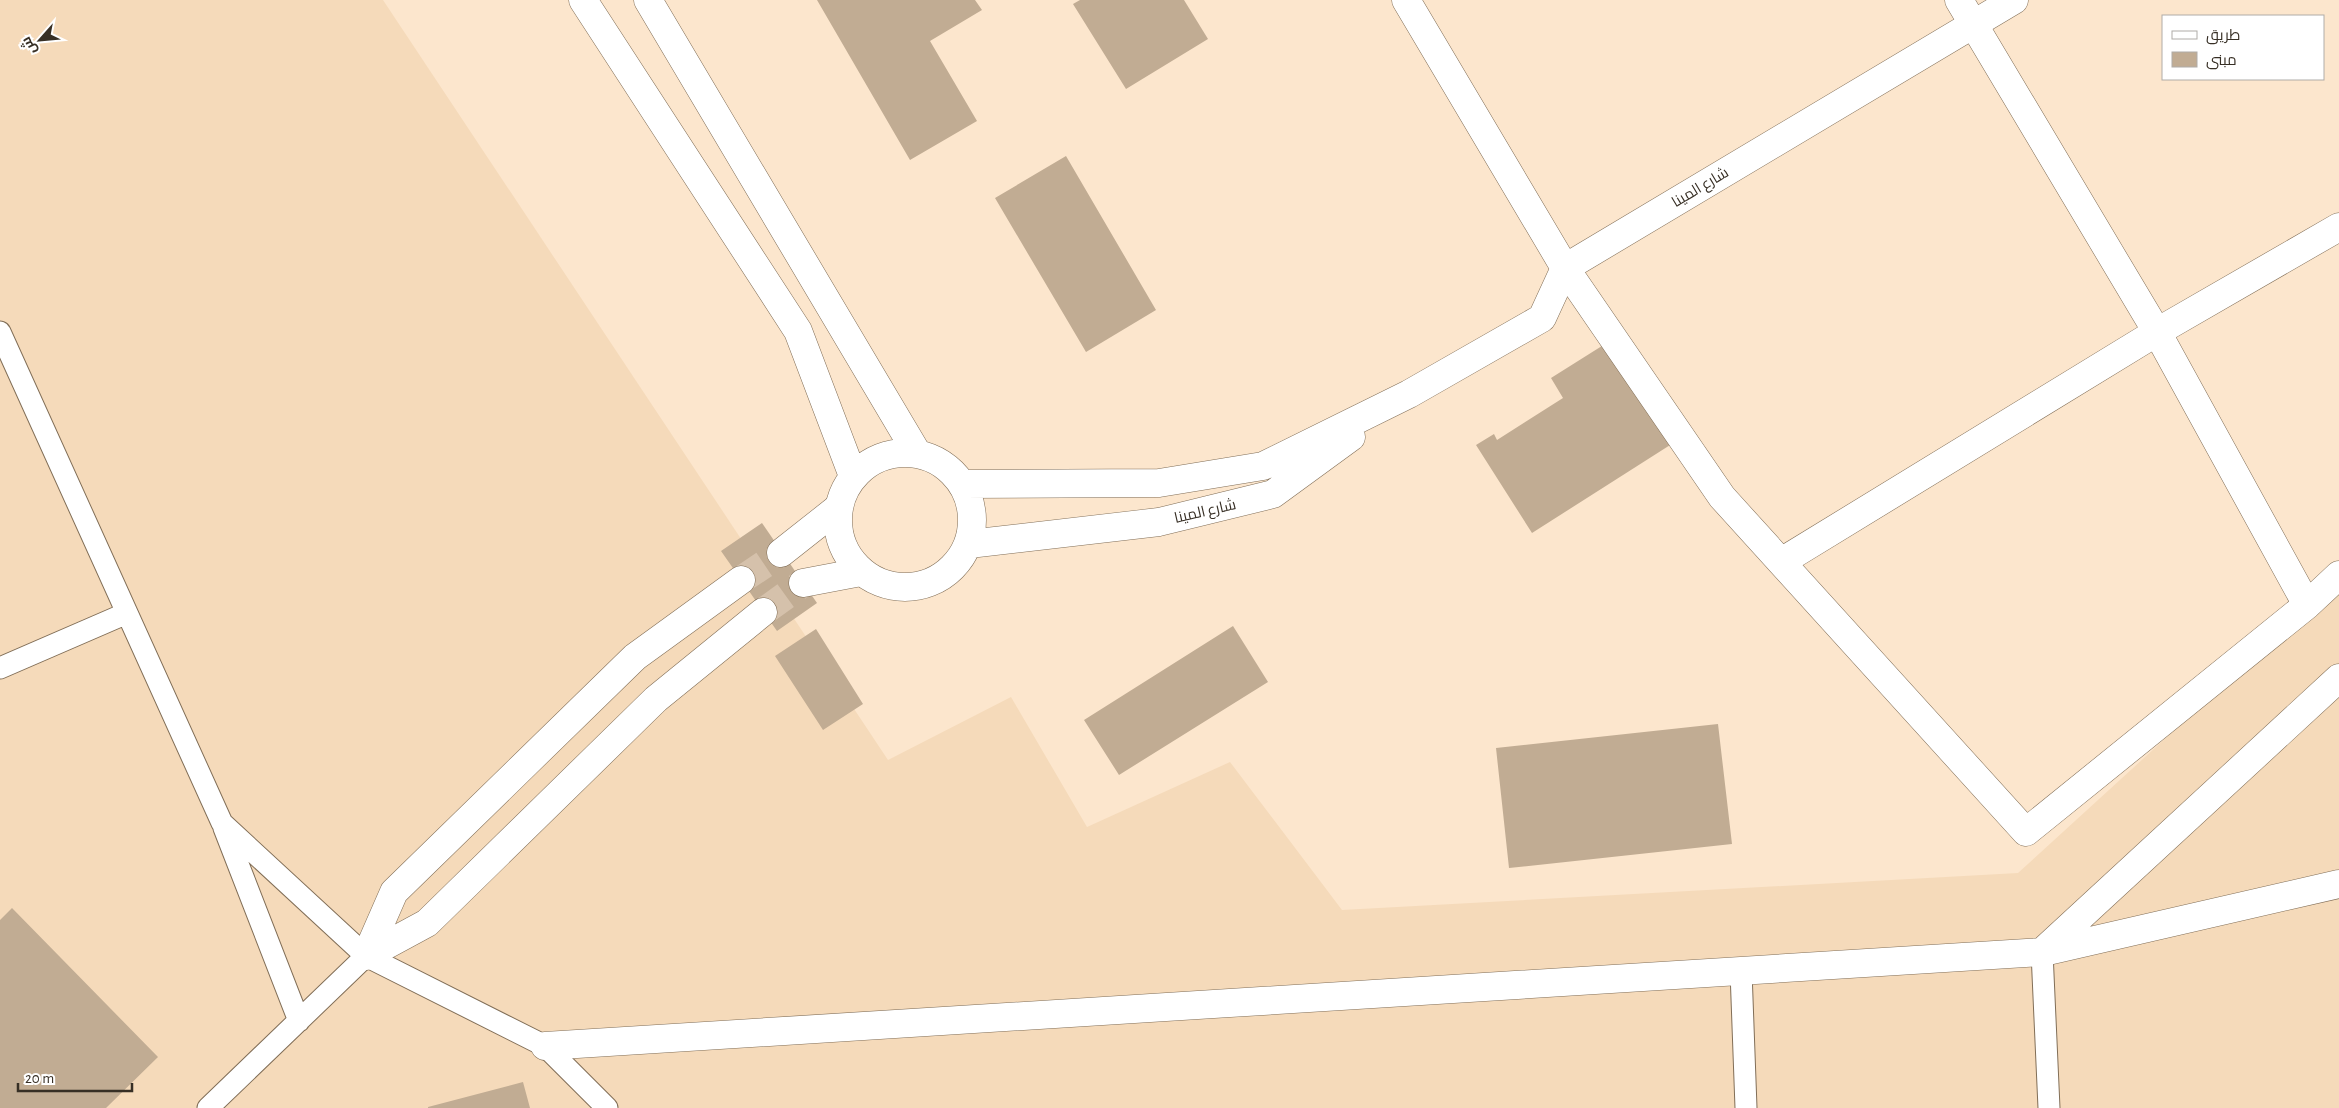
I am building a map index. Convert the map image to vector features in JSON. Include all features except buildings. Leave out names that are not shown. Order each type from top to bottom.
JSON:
[{"type":"street","points":[[583,0],[798,331],[853,476]]},
{"type":"street","points":[[648,0],[916,454]]},
{"type":"street","points":[[1406,0],[1565,268],[1722,497],[2026,832],[2307,605],[2339,576]]},
{"type":"street","points":[[1960,0],[2157,332],[2307,605]]},
{"type":"street","name":"شارع المينا","points":[[962,484],[1159,483],[1263,466],[1408,394],[1542,318],[1565,268],[2014,0]]},
{"type":"street","points":[[1781,562],[2157,332],[2339,227]]},
{"type":"street","name":"شارع المينا","points":[[969,544],[1160,522],[1273,494],[1408,394]]},
{"type":"street","points":[[894,453],[916,454],[939,461],[962,484],[972,506],[972,530],[969,544],[957,564],[935,582],[912,588],[888,586],[861,572],[846,554],[838,531],[838,508],[841,496],[853,476],[872,461],[894,453]]},
{"type":"street","points":[[782,552],[838,508]]},
{"type":"street","points":[[803,584],[861,572]]},
{"type":"street","points":[[366,956],[394,892],[635,657],[741,580]]},
{"type":"street","points":[[366,956],[427,923],[656,699],[763,612]]},
{"type":"street","points":[[2042,952],[2339,678]]},
{"type":"street","points":[[545,1046],[2042,952],[2339,884]]},
{"type":"lane","points":[[0,332],[222,823],[299,1021]]},
{"type":"lane","points":[[0,668],[127,613]]},
{"type":"lane","points":[[222,823],[366,956],[545,1046],[607,1108]]},
{"type":"lane","points":[[2042,952],[2050,1108]]},
{"type":"lane","points":[[208,1108],[366,956]]},
{"type":"lane","points":[[1741,971],[1746,1108]]},
{"type":"shaded area","points":[[0,0],[383,0],[888,760],[1011,697],[1087,827],[1230,762],[1342,910],[2018,873],[2339,580],[2339,1108],[0,1108]]},
{"type":"tunnel","points":[[741,580],[781,553]]},
{"type":"tunnel","points":[[763,612],[803,583]]}]
